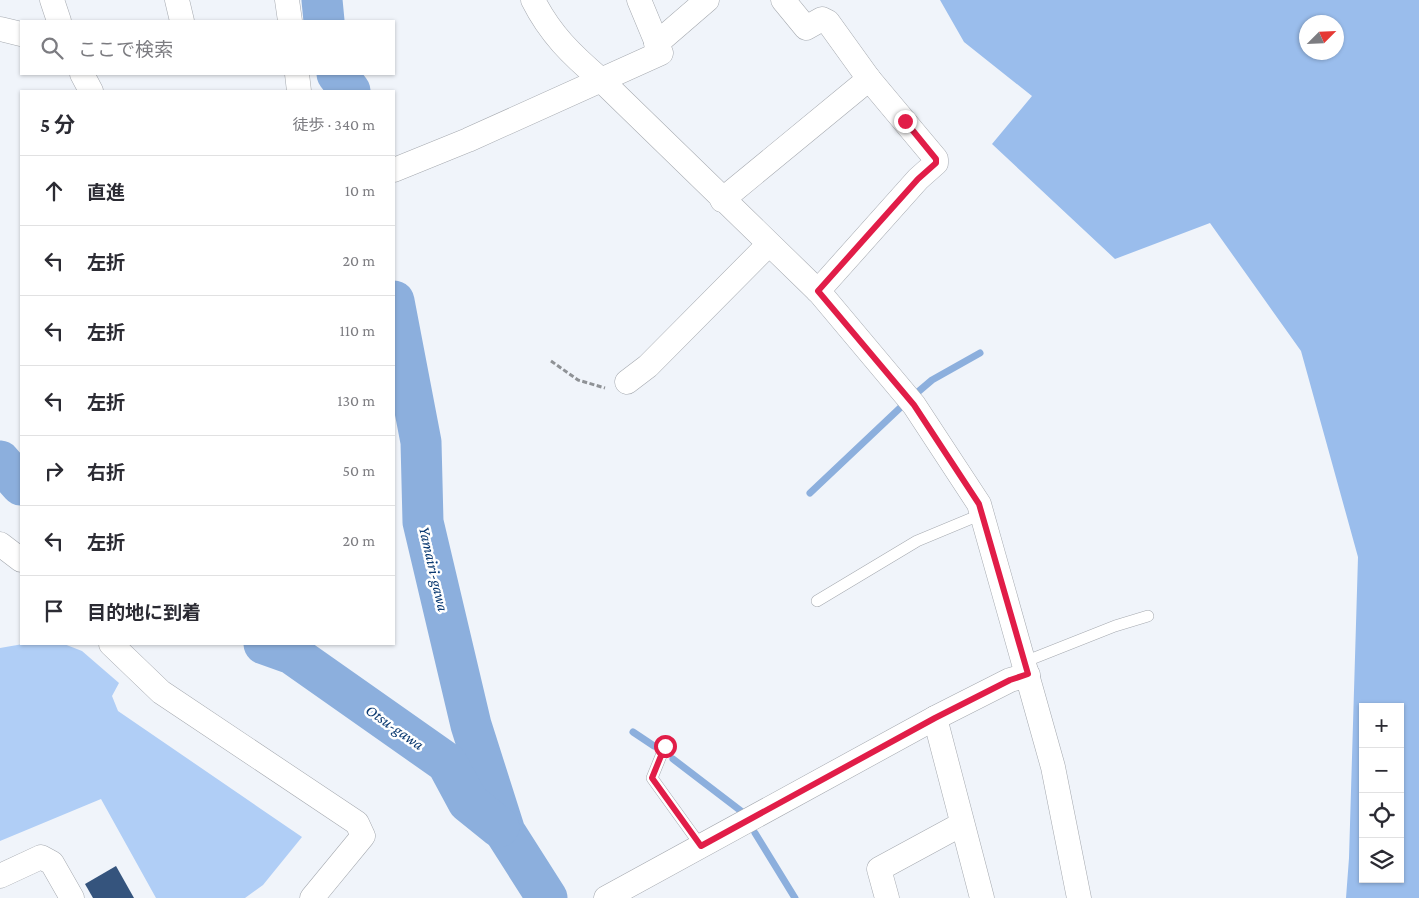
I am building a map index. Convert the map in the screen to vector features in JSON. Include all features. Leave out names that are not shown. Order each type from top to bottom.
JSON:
[{"type":"street","points":[[52,0],[59,20]]},
{"type":"street","points":[[177,0],[182,20]]},
{"type":"street","points":[[287,0],[290,20]]},
{"type":"street","points":[[533,0],[545,24],[574,56],[600,79],[768,245],[818,291],[914,405],[979,504],[1053,767],[1074,896]]},
{"type":"street","points":[[395,170],[660,53],[639,0]]},
{"type":"street","points":[[656,44],[707,0]]},
{"type":"street","points":[[782,0],[806,28],[822,19],[828,22],[869,79],[936,159],[936,163],[918,179],[818,291]]},
{"type":"street","points":[[0,29],[20,34]]},
{"type":"street","points":[[83,75],[90,90]]},
{"type":"street","points":[[297,75],[299,90]]},
{"type":"street","points":[[722,200],[869,79]]},
{"type":"street","points":[[627,382],[648,366],[768,245]]},
{"type":"street","points":[[0,544],[20,559]]},
{"type":"street","points":[[112,645],[161,692],[356,823],[363,836],[312,898]]},
{"type":"street","points":[[609,896],[935,718],[1010,680],[1026,668]]},
{"type":"street","points":[[935,718],[982,898]]},
{"type":"street","points":[[887,898],[879,869],[962,824]]},
{"type":"street","points":[[0,876],[41,857],[52,863],[72,898]]},
{"type":"lane","points":[[817,601],[916,541],[982,514]]},
{"type":"lane","points":[[1026,668],[1115,626],[1148,616]]},
{"type":"lane","points":[[665,746],[652,778],[701,846]]},
{"type":"path","points":[[551,361],[567,374],[590,385],[608,388],[627,382]]},
{"type":"shaded area","points":[[940,0],[1419,0],[1419,898],[1346,898],[1349,858],[1358,557],[1301,351],[1210,223],[1115,259],[992,144],[1032,96],[964,42]]},
{"type":"shaded area","points":[[20,645],[67,645],[82,651],[119,683],[112,696],[118,711],[302,837],[263,885],[245,898],[156,898],[101,799],[0,841],[0,648]]},
{"type":"building","points":[[116,866],[134,898],[93,898],[85,884]]},
{"type":"waterway","name":"Yamairi-gawa","points":[[322,0],[324,20]]},
{"type":"waterway","name":"Yamairi-gawa","points":[[338,75],[349,90]]},
{"type":"waterway","name":"Yamairi-gawa","points":[[395,306],[421,442],[423,522],[471,725],[505,832],[547,898]]},
{"type":"waterway","points":[[912,397],[932,380],[980,353]]},
{"type":"waterway","points":[[810,493],[901,407]]},
{"type":"waterway","name":"Otsu-gawa","points":[[0,461],[20,484]]},
{"type":"waterway","name":"Otsu-gawa","points":[[267,645],[292,654],[447,763],[468,802],[499,827]]},
{"type":"waterway","points":[[633,732],[654,746]]},
{"type":"waterway","points":[[673,759],[741,811]]},
{"type":"waterway","points":[[755,833],[795,898]]},
{"type":"route","points":[[665,746],[652,778],[701,846],[935,718],[1010,680],[1028,674],[979,504],[914,405],[818,291],[918,179],[936,163],[936,159],[905,121]]}]
